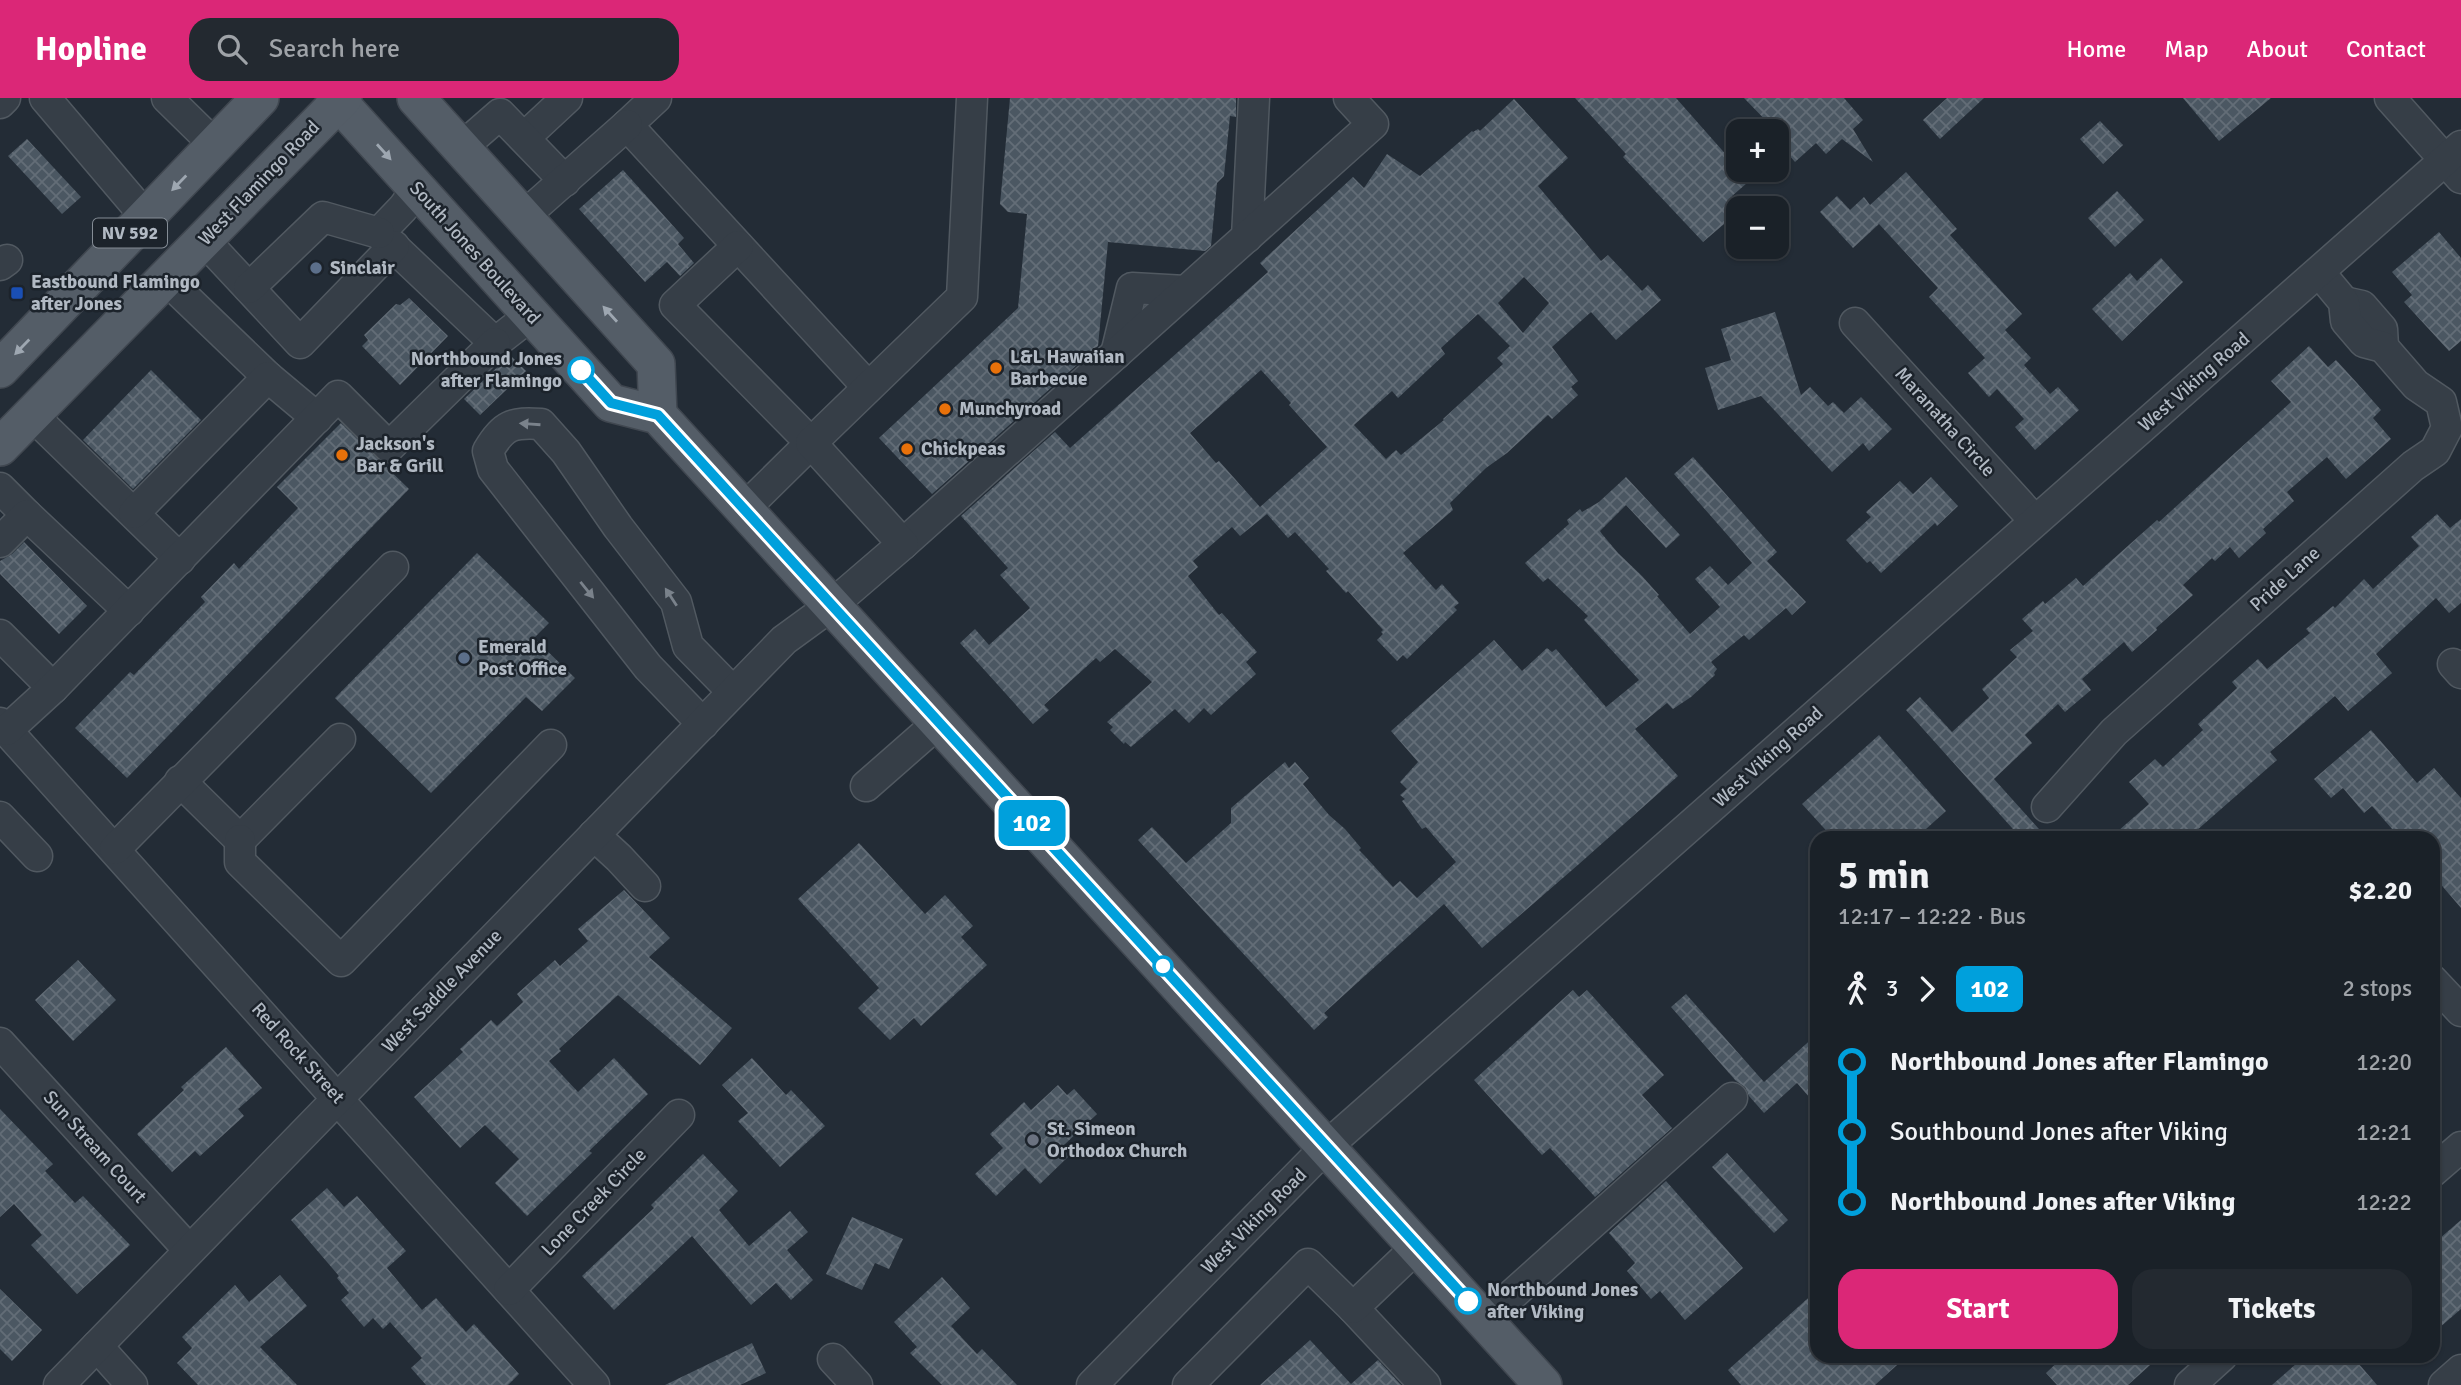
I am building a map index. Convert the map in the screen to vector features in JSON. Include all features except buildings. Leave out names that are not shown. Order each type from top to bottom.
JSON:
[{"type":"main road","name":"NV 592","points":[[0,369],[260,98]]},
{"type":"main road","points":[[416,98],[656,364],[658,415],[1543,1385]]},
{"type":"main road","name":"South Jones Boulevard","points":[[339,99],[611,403],[658,415]]},
{"type":"main road","name":"West Flamingo Road","points":[[0,447],[339,99]]},
{"type":"street","points":[[0,103],[5,98]]},
{"type":"street","points":[[44,98],[146,217]]},
{"type":"street","points":[[167,98],[215,145]]},
{"type":"street","points":[[524,138],[567,98]]},
{"type":"street","points":[[523,217],[656,98]]},
{"type":"street","points":[[744,509],[961,297],[972,98]]},
{"type":"street","points":[[1247,237],[1254,98]]},
{"type":"street","points":[[1247,237],[1373,124],[1349,98]]},
{"type":"street","points":[[2390,98],[2456,162]]},
{"type":"street","points":[[461,148],[503,106],[524,138],[565,181]]},
{"type":"street","points":[[627,125],[869,387]]},
{"type":"street","name":"West Viking Road","points":[[1092,1385],[1327,1146],[2319,272],[2456,162]]},
{"type":"street","points":[[204,240],[300,343],[387,239],[403,208],[417,189]]},
{"type":"street","points":[[249,288],[323,217],[387,239],[495,344]]},
{"type":"street","name":"West Saddle Avenue","points":[[59,1385],[784,640],[832,605],[903,544],[1116,354],[1132,288],[1185,291],[1247,237]]},
{"type":"street","points":[[738,246],[675,305],[811,443],[903,544]]},
{"type":"street","name":"Pride Lane","points":[[2047,807],[2114,732],[2413,466],[2435,451],[2447,428],[2441,402],[2416,385],[2383,347],[2364,342],[2346,321],[2344,302],[2319,272]]},
{"type":"street","points":[[166,279],[268,377],[317,418]]},
{"type":"street","points":[[6,738],[338,396],[389,447],[495,344],[531,315]]},
{"type":"street","name":"Maranatha Circle","points":[[1855,323],[2035,522]]},
{"type":"street","points":[[134,513],[268,377]]},
{"type":"street","points":[[32,415],[180,559]]},
{"type":"street","points":[[703,724],[648,667],[493,469],[488,451],[498,433],[518,423],[541,424],[566,452],[618,527],[676,602],[688,646],[733,692]]},
{"type":"street","points":[[0,488],[129,611]]},
{"type":"street","points":[[0,542],[27,515]]},
{"type":"street","points":[[115,849],[393,567]]},
{"type":"street","points":[[648,667],[684,631]]},
{"type":"street","points":[[0,635],[53,688]]},
{"type":"street","points":[[866,786],[939,722]]},
{"type":"street","name":"Red Rock Street","points":[[6,738],[115,849],[594,1385]]},
{"type":"street","points":[[340,739],[240,840],[240,862],[341,961],[551,745]]},
{"type":"street","points":[[180,781],[240,840]]},
{"type":"street","points":[[0,817],[37,856]]},
{"type":"street","points":[[594,835],[645,886]]},
{"type":"street","points":[[2440,989],[2461,1011]]},
{"type":"street","name":"Sun Stream Court","points":[[0,1043],[190,1251]]},
{"type":"street","points":[[1484,1320],[1732,1098]]},
{"type":"street","name":"Lone Creek Circle","points":[[509,1290],[679,1115]]},
{"type":"street","points":[[2440,1165],[2461,1147]]},
{"type":"street","points":[[1353,1308],[1418,1246]]},
{"type":"street","points":[[1188,1385],[1308,1264],[1425,1385]]},
{"type":"street","points":[[97,1346],[132,1385]]},
{"type":"street","points":[[833,1359],[857,1385]]},
{"type":"street","points":[[2190,1385],[2214,1363]]},
{"type":"street","points":[[2444,1385],[2461,1370]]},
{"type":"bus line","name":"102","points":[[581,370],[611,403],[658,415],[1468,1301]]},
{"type":"place","name":"Sinclair","points":[[316,268]]},
{"type":"place","name":"Eastbound Flamingo after Jones","points":[[17,293]]},
{"type":"place","name":"L&L Hawaiian Barbecue","points":[[996,368]]},
{"type":"place","name":"Northbound Jones after Flamingo","points":[[581,370]]},
{"type":"place","name":"Munchyroad","points":[[945,409]]},
{"type":"place","name":"Chickpeas","points":[[907,449]]},
{"type":"place","name":"Jackson's Bar & Grill","points":[[342,455]]},
{"type":"place","name":"Emerald Post Office","points":[[464,658]]},
{"type":"place","name":"St. Simeon Orthodox Church","points":[[1033,1140]]},
{"type":"place","name":"Northbound Jones after Viking","points":[[1468,1301]]}]
